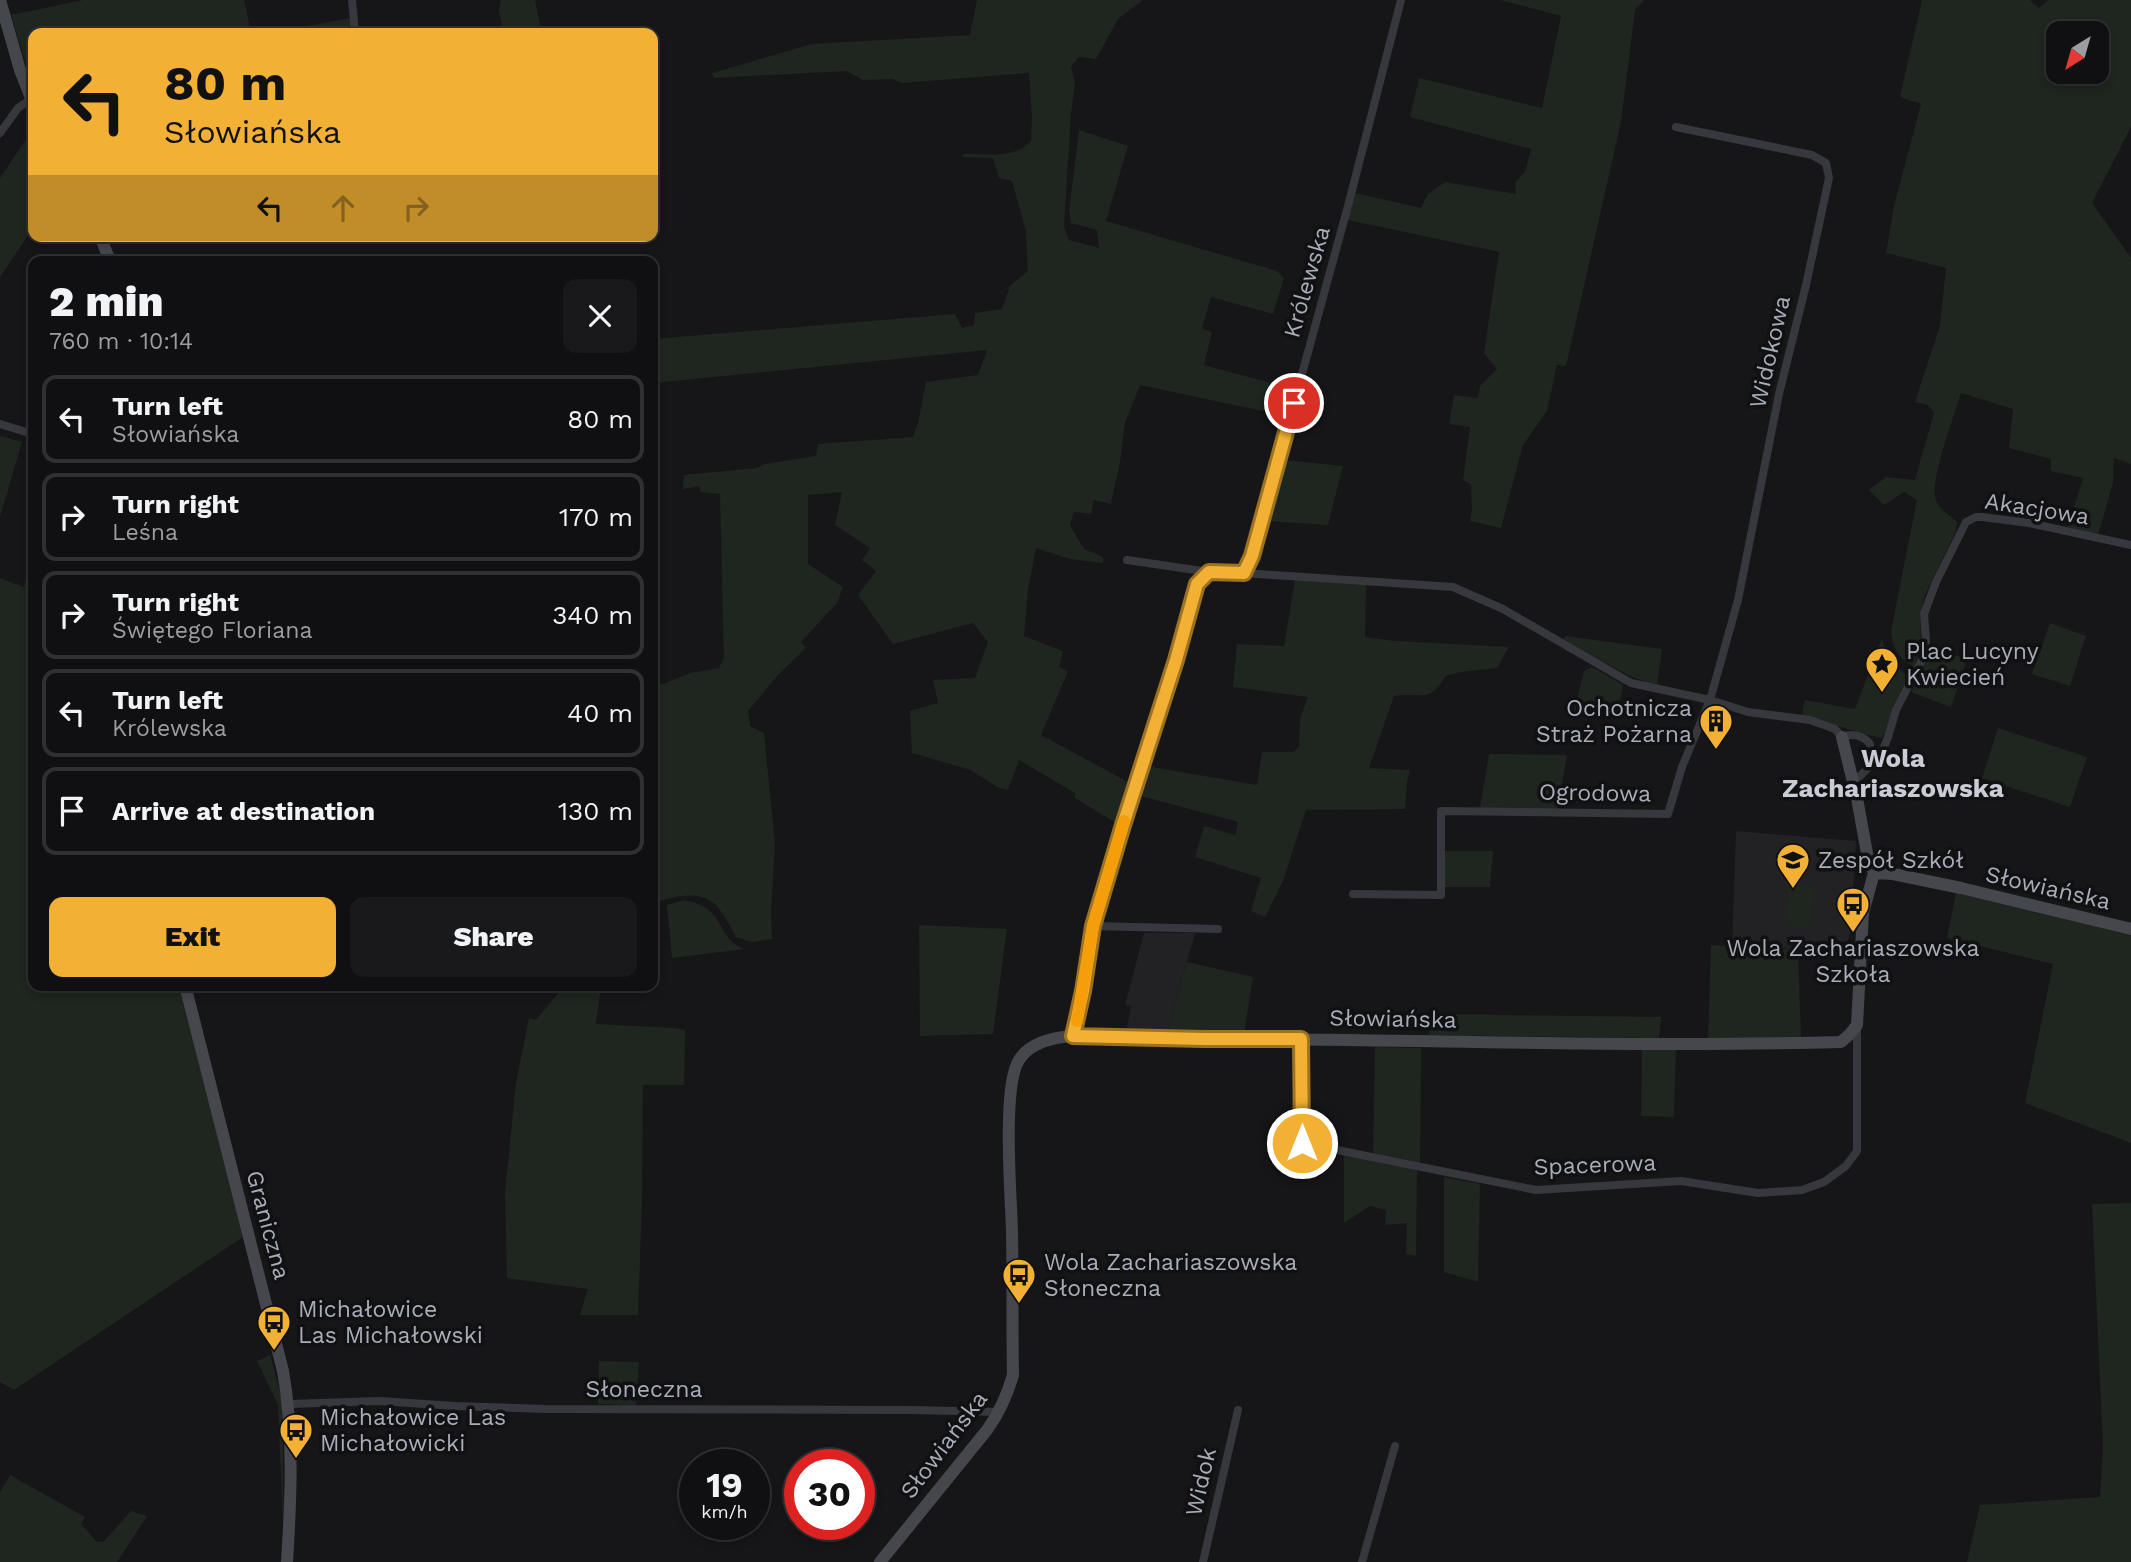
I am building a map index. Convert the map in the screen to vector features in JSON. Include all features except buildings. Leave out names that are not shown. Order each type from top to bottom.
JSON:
[{"type":"street","points":[[0,0],[28,91]]},
{"type":"street","points":[[352,0],[355,28]]},
{"type":"street","name":"Królewska","points":[[1244,573],[1252,556],[1276,469],[1401,0]]},
{"type":"street","points":[[0,133],[18,108],[28,103]]},
{"type":"street","name":"Widokowa","points":[[1676,127],[1812,155],[1826,163],[1829,178],[1779,394],[1738,600],[1710,700]]},
{"type":"street","points":[[0,424],[28,432]]},
{"type":"street","name":"Akacjowa","points":[[1854,782],[1881,755],[1896,710],[1923,658],[1926,640],[1924,622],[1928,602],[1966,522],[1976,517],[2029,523],[2131,545]]},
{"type":"street","points":[[1127,560],[1209,572],[1453,587],[1503,609],[1631,682],[1710,700],[1748,712],[1819,723],[1835,729],[1842,737],[1854,782],[1868,859],[1874,873],[1863,913],[1857,1025]]},
{"type":"street","points":[[1073,1036],[1093,926],[1197,584],[1209,572]]},
{"type":"street","name":"Ogrodowa","points":[[1353,894],[1441,895],[1441,811],[1668,814],[1682,767],[1710,700]]},
{"type":"street","points":[[1842,737],[1855,735],[1886,742]]},
{"type":"street","points":[[1862,737],[1870,744],[1869,766]]},
{"type":"street","name":"Słowiańska","points":[[1874,873],[1893,874],[2131,929]]},
{"type":"street","points":[[1093,926],[1218,929]]},
{"type":"street","name":"Graniczna","points":[[187,991],[279,1350],[289,1405],[287,1562]]},
{"type":"street","name":"Słowiańska","points":[[880,1562],[1000,1412],[1013,1375],[1009,1128],[1012,1082],[1014,1069],[1020,1058],[1045,1040],[1073,1036],[1746,1045],[1841,1042],[1857,1025]]},
{"type":"street","name":"Spacerowa","points":[[1301,1039],[1302,1143],[1536,1190],[1681,1181],[1758,1193],[1802,1190],[1824,1182],[1846,1167],[1857,1151],[1857,1025]]},
{"type":"street","name":"Słoneczna","points":[[289,1405],[370,1401],[545,1409],[1000,1412]]},
{"type":"street","name":"Widok","points":[[1203,1562],[1238,1410]]},
{"type":"street","points":[[1362,1562],[1395,1446]]},
{"type":"shaded area","points":[[83,0],[244,0],[250,27],[28,28],[26,65],[11,15]]},
{"type":"shaded area","points":[[501,0],[535,0],[541,28],[498,28],[502,25],[499,11]]},
{"type":"shaded area","points":[[977,0],[1143,0],[1118,19],[1096,59],[1079,57],[1071,67],[1075,82],[1064,227],[1069,240],[1099,248],[1097,230],[1071,223],[1069,211],[1079,130],[1128,146],[1106,221],[1277,271],[1284,278],[1273,314],[1211,297],[1202,328],[1212,332],[1204,365],[1293,389],[1286,416],[1140,385],[1125,423],[1111,504],[1094,500],[1091,514],[1074,512],[1070,525],[1084,549],[1103,557],[1103,563],[1070,559],[1036,548],[1028,590],[1024,636],[1063,651],[1059,667],[1068,671],[1041,735],[1130,783],[1119,825],[1075,798],[1075,793],[1019,760],[1008,790],[997,787],[971,770],[912,753],[910,711],[938,703],[933,680],[975,678],[988,642],[973,623],[893,644],[858,595],[876,571],[862,560],[870,548],[835,525],[842,492],[808,495],[808,564],[843,587],[837,603],[801,642],[806,648],[778,675],[748,711],[750,726],[764,733],[775,844],[772,939],[751,942],[736,937],[722,912],[705,898],[688,896],[658,902],[658,684],[690,673],[719,668],[724,658],[720,494],[701,492],[699,486],[683,489],[684,475],[757,468],[765,464],[816,456],[818,444],[913,437],[926,382],[978,375],[987,350],[658,383],[658,339],[955,314],[962,328],[974,325],[975,313],[1002,309],[1010,286],[1028,271],[1026,231],[1012,181],[999,178],[993,158],[962,157],[963,154],[990,155],[1017,151],[1031,141],[1032,118],[1029,73],[902,83],[893,79],[863,80],[846,71],[714,78],[712,73],[812,44],[970,35]]},
{"type":"shaded area","points":[[1500,0],[1644,0],[1635,10],[1621,122],[1566,366],[1557,365],[1547,411],[1523,445],[1501,528],[1470,521],[1471,484],[1463,480],[1470,427],[1449,424],[1454,395],[1478,398],[1480,386],[1497,369],[1484,353],[1499,252],[1348,220],[1355,193],[1421,208],[1428,194],[1445,182],[1516,194],[1515,182],[1525,172],[1531,149],[1410,117],[1419,78],[1542,108],[1561,16]]},
{"type":"shaded area","points":[[1922,0],[2030,0],[2039,8],[2048,0],[2131,0],[2131,127],[2092,203],[2131,258],[2131,464],[2114,458],[2113,483],[2098,535],[2068,528],[2083,478],[2051,471],[2051,459],[2009,448],[2013,409],[1961,393],[1940,460],[1935,487],[1938,505],[1957,522],[1955,533],[1924,597],[1920,617],[1921,644],[1914,667],[1897,652],[1891,631],[1917,500],[1904,492],[1884,505],[1869,490],[1886,477],[1915,480],[1934,413],[1928,405],[1915,402],[1940,325],[1946,268],[1886,253],[1894,206],[1921,104],[1900,97]]},
{"type":"shaded area","points":[[350,18],[352,28],[297,28]]},
{"type":"shaded area","points":[[28,136],[28,235],[0,277],[0,178]]},
{"type":"shaded area","points":[[0,436],[22,442],[0,517]]},
{"type":"shaded area","points":[[1285,460],[1343,466],[1328,525],[1268,521]]},
{"type":"shaded area","points":[[28,570],[28,991],[182,991],[243,1237],[14,1390],[0,1382],[0,578],[24,587]]},
{"type":"shaded area","points":[[1295,580],[1366,585],[1365,637],[1509,647],[1497,668],[1446,676],[1430,694],[1394,696],[1369,768],[1410,770],[1405,809],[1306,810],[1283,881],[1265,917],[1251,911],[1261,878],[1195,857],[1204,826],[1235,835],[1238,822],[1137,795],[1146,766],[1257,785],[1262,752],[1293,752],[1299,747],[1300,719],[1308,697],[1233,687],[1237,644],[1284,646]]},
{"type":"shaded area","points":[[2050,623],[2086,636],[2070,686],[2032,674]]},
{"type":"shaded area","points":[[1565,636],[1662,649],[1657,686],[1632,677],[1564,641]]},
{"type":"shaded area","name":"Plac Lucyny Kwiecień","points":[[1882,638],[1892,661],[1910,678],[1882,738],[1802,715],[1805,700],[1855,709]]},
{"type":"shaded area","points":[[1932,648],[1967,659],[1951,707],[1911,692]]},
{"type":"shaded area","points":[[1592,667],[1623,685],[1617,717],[1574,711],[1584,671]]},
{"type":"shaded area","points":[[1998,728],[2087,757],[2070,807],[1982,778]]},
{"type":"shaded area","points":[[1489,754],[1567,755],[1558,809],[1480,808]]},
{"type":"shaded area","name":"Zespół Szkół","points":[[1736,831],[1856,841],[1848,942],[1816,941],[1816,950],[1732,946]]},
{"type":"shaded area","points":[[1444,851],[1493,851],[1490,887],[1445,887]]},
{"type":"shaded area","points":[[1788,883],[1814,885],[1811,927],[1786,926]]},
{"type":"shaded area","points":[[1956,893],[2131,935],[2131,1143],[2025,1103],[2053,964],[1947,938]]},
{"type":"shaded area","points":[[684,900],[706,908],[717,919],[731,941],[745,949],[672,958],[667,905]]},
{"type":"shaded area","points":[[919,925],[1007,929],[993,1034],[920,1036]]},
{"type":"shaded area","points":[[1144,933],[1195,933],[1167,1032],[1126,1033],[1131,1006],[1125,1005]]},
{"type":"shaded area","points":[[1711,945],[1798,950],[1801,1039],[1708,1038]]},
{"type":"shaded area","points":[[1187,962],[1253,977],[1244,1034],[1167,1032]]},
{"type":"shaded area","points":[[560,991],[600,991],[596,1024],[685,1030],[684,1085],[643,1085],[638,1315],[580,1315],[588,1289],[507,1278],[505,1193],[516,1083],[529,1018],[536,1020]]},
{"type":"shaded area","points":[[1432,1014],[1661,1017],[1659,1038],[1429,1035]]},
{"type":"shaded area","points":[[1375,1047],[1421,1048],[1420,1163],[1373,1153]]},
{"type":"shaded area","points":[[1642,1049],[1676,1050],[1674,1117],[1641,1116]]},
{"type":"shaded area","points":[[1344,1154],[1417,1169],[1416,1256],[1406,1254],[1407,1223],[1385,1225],[1386,1210],[1370,1206],[1344,1223]]},
{"type":"shaded area","points":[[1444,1177],[1480,1184],[1478,1282],[1444,1272]]},
{"type":"shaded area","points":[[2131,1203],[2131,1562],[1967,1562],[1980,1505],[2100,1497],[2103,1446],[2092,1204]]},
{"type":"shaded area","points":[[270,1355],[283,1403],[283,1525],[278,1405],[257,1361]]},
{"type":"shaded area","points":[[599,1361],[639,1362],[636,1405],[598,1404]]},
{"type":"shaded area","points":[[10,1475],[85,1517],[81,1524],[97,1542],[104,1541],[131,1511],[147,1516],[117,1562],[0,1562],[0,1492]]},
{"type":"slow traffic","points":[[1077,1021],[1093,926],[1124,821]]},
{"type":"place","name":"Plac Lucyny Kwiecień","points":[[1882,694]]},
{"type":"place","name":"Ochotnicza Straż Pożarna","points":[[1716,751]]},
{"type":"place","name":"Zespół Szkół","points":[[1793,890]]},
{"type":"place","name":"Wola Zachariaszowska Szkoła","points":[[1853,934]]},
{"type":"place","name":"Wola Zachariaszowska Słoneczna","points":[[1019,1305]]},
{"type":"place","name":"Michałowice Las Michałowski","points":[[274,1352]]},
{"type":"place","name":"Michałowice Las Michałowicki","points":[[296,1460]]},
{"type":"district","name":"Wola Zachariaszowska","points":[[1893,773]]},
{"type":"route","points":[[1294,403],[1252,556],[1244,573],[1209,572],[1197,584],[1093,926],[1073,1036],[1301,1039],[1302,1143]]}]
